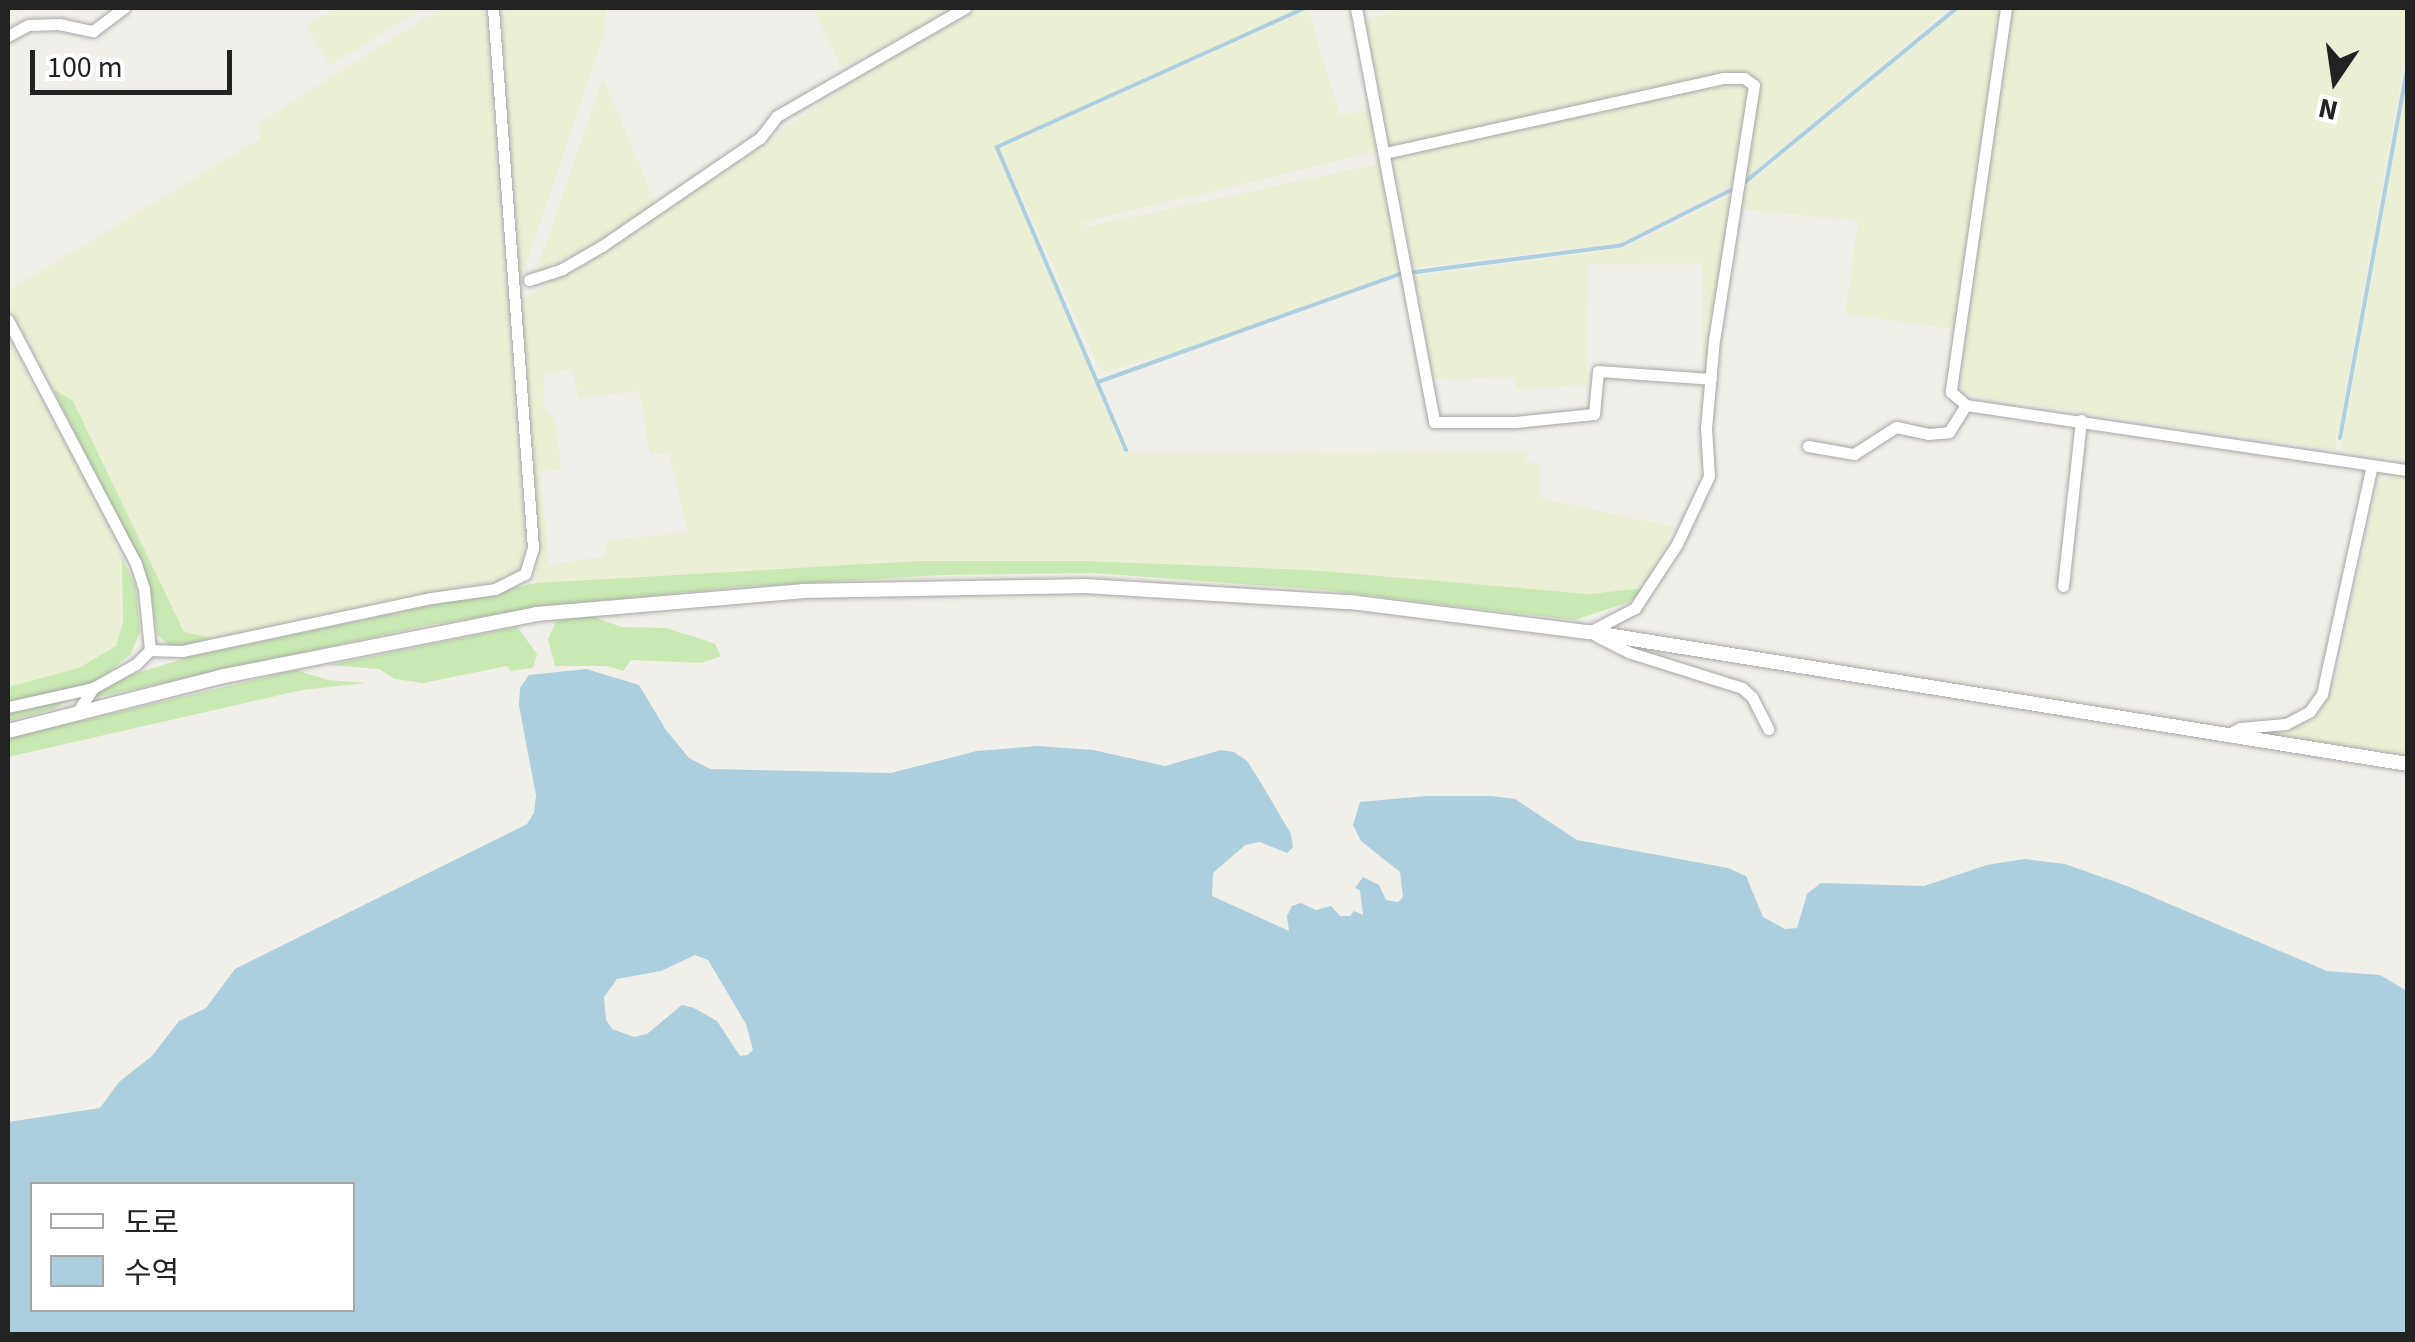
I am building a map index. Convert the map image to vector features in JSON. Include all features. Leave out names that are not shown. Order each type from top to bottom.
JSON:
[{"type":"street","points":[[8,36],[28,25],[60,24],[94,31],[124,8]]},
{"type":"street","points":[[8,708],[93,688],[136,664],[150,650],[182,651],[431,598],[495,589],[526,574],[533,548],[493,8]]},
{"type":"street","points":[[529,280],[602,246],[760,138],[777,116],[965,8]]},
{"type":"street","points":[[1356,8],[1434,422],[1515,422],[1594,414],[1598,371],[1711,379]]},
{"type":"street","points":[[2006,8],[1951,392],[1966,405],[2408,470]]},
{"type":"street","points":[[1385,153],[1723,78],[1750,80],[1754,93],[1711,379],[1704,460],[1709,476],[1659,576],[1635,608],[1589,632]]},
{"type":"street","points":[[8,320],[136,564],[150,650]]},
{"type":"street","points":[[1808,446],[1854,454],[1896,427],[1928,434],[1949,432],[1966,405]]},
{"type":"street","points":[[2063,586],[2081,420]]},
{"type":"street","points":[[2227,735],[2240,728],[2286,724],[2310,711],[2322,694],[2372,465]]},
{"type":"street","points":[[8,730],[224,676],[536,614],[802,591],[1085,586],[1350,602],[1589,632],[2408,764]]},
{"type":"street","points":[[1589,632],[1628,652],[1742,688],[1752,697],[1768,728]]},
{"type":"street","points":[[77,713],[93,688]]},
{"type":"green space","points":[[336,8],[423,8],[330,65],[306,25]]},
{"type":"green space","points":[[441,8],[485,8],[525,545],[523,562],[513,575],[499,580],[211,638],[185,633],[73,401],[53,389],[8,307],[8,291],[261,138],[257,124]]},
{"type":"green space","points":[[502,8],[607,8],[604,35],[518,288]]},
{"type":"green space","points":[[813,8],[954,8],[842,68]]},
{"type":"green space","points":[[973,8],[1302,8],[995,146],[1124,453],[1526,452],[1525,461],[1540,465],[1540,498],[1673,527],[1645,588],[1589,594],[1309,570],[1087,561],[918,561],[537,583],[519,311],[525,298],[723,171],[915,38]],"holes":[[[572,369],[579,398],[639,391],[650,454],[669,453],[688,532],[606,541],[606,556],[549,565],[540,472],[561,469],[556,422],[543,404],[544,373]]]},
{"type":"green space","points":[[1402,8],[1950,8],[1747,177],[1758,93],[1756,80],[1745,73],[1391,149],[1365,21]]},
{"type":"green space","points":[[1961,8],[2000,8],[1954,329],[1845,314],[1858,221],[1740,209],[1744,187]]},
{"type":"green space","points":[[2012,8],[2407,8],[2407,47],[2335,450],[1963,394],[1961,380],[1972,287]]},
{"type":"green space","points":[[1308,10],[1340,115],[1373,110],[1379,151],[1083,222],[1086,227],[1383,163],[1403,270],[1185,349],[1101,373],[1000,148]]},
{"type":"green space","points":[[603,78],[656,205],[597,243],[536,272]]},
{"type":"green space","points":[[1730,80],[1750,87],[1736,184],[1620,243],[1413,268],[1393,157]]},
{"type":"green space","points":[[2407,82],[2408,461],[2341,450]]},
{"type":"green space","points":[[1732,194],[1707,364],[1703,365],[1702,263],[1588,264],[1587,385],[1516,389],[1515,377],[1433,380],[1415,276],[1624,248]]},
{"type":"green space","points":[[8,340],[96,498],[122,557],[124,572],[123,622],[116,646],[79,668],[8,687]]},
{"type":"green space","points":[[53,389],[73,401],[184,632],[211,638],[184,648],[169,646],[157,634],[150,589],[132,545]]},
{"type":"green space","points":[[2395,475],[2407,477],[2407,754],[2257,733],[2304,725],[2316,717],[2334,687],[2378,483]]},
{"type":"green space","points":[[122,557],[136,587],[140,632],[131,654],[96,682],[8,703],[8,687],[79,668],[116,646],[123,622]]},
{"type":"green space","points":[[918,561],[1087,561],[1309,570],[1589,594],[1645,588],[1629,602],[1575,620],[1324,590],[1094,573],[942,575],[741,587],[547,606],[424,626],[93,698],[103,688],[134,674],[189,657],[537,583]]},
{"type":"green space","points":[[592,616],[621,627],[666,628],[715,644],[721,656],[701,663],[631,660],[623,671],[607,666],[555,666],[548,640],[556,621]]},
{"type":"green space","points":[[517,627],[537,654],[533,668],[511,671],[507,666],[423,683],[395,679],[379,669],[330,665]]},
{"type":"green space","points":[[296,670],[328,680],[366,683],[302,690],[8,757],[8,738]]},
{"type":"green space","points":[[81,693],[54,709],[8,721],[8,711]]},
{"type":"water","points":[[586,669],[639,685],[666,730],[689,758],[710,769],[891,773],[977,751],[1038,746],[1093,750],[1165,766],[1221,750],[1234,752],[1247,761],[1261,783],[1291,834],[1293,847],[1287,853],[1260,842],[1245,845],[1213,873],[1212,896],[1289,931],[1287,916],[1292,906],[1301,903],[1316,910],[1331,906],[1340,916],[1350,916],[1354,911],[1363,915],[1360,890],[1355,888],[1363,877],[1379,885],[1386,900],[1398,902],[1403,897],[1400,872],[1361,841],[1353,825],[1360,802],[1426,796],[1515,799],[1577,840],[1728,868],[1746,876],[1763,917],[1785,929],[1797,928],[1807,894],[1821,883],[1924,886],[1987,865],[2024,859],[2065,864],[2127,886],[2327,971],[2380,975],[2407,991],[2407,1334],[8,1334],[8,1122],[100,1108],[119,1082],[152,1056],[179,1021],[206,1008],[235,969],[527,824],[534,813],[536,795],[519,706],[520,688],[529,675]],"holes":[[[695,955],[708,960],[746,1024],[753,1050],[747,1055],[740,1056],[717,1021],[682,1005],[647,1034],[634,1037],[612,1029],[606,1020],[604,997],[617,979],[661,971]]]},
{"type":"waterway","points":[[1126,450],[997,147],[1305,8]]},
{"type":"waterway","points":[[1745,182],[1957,8]]},
{"type":"waterway","points":[[2340,438],[2408,65]]},
{"type":"waterway","points":[[1098,382],[1400,274],[1622,245],[1731,190]]}]
